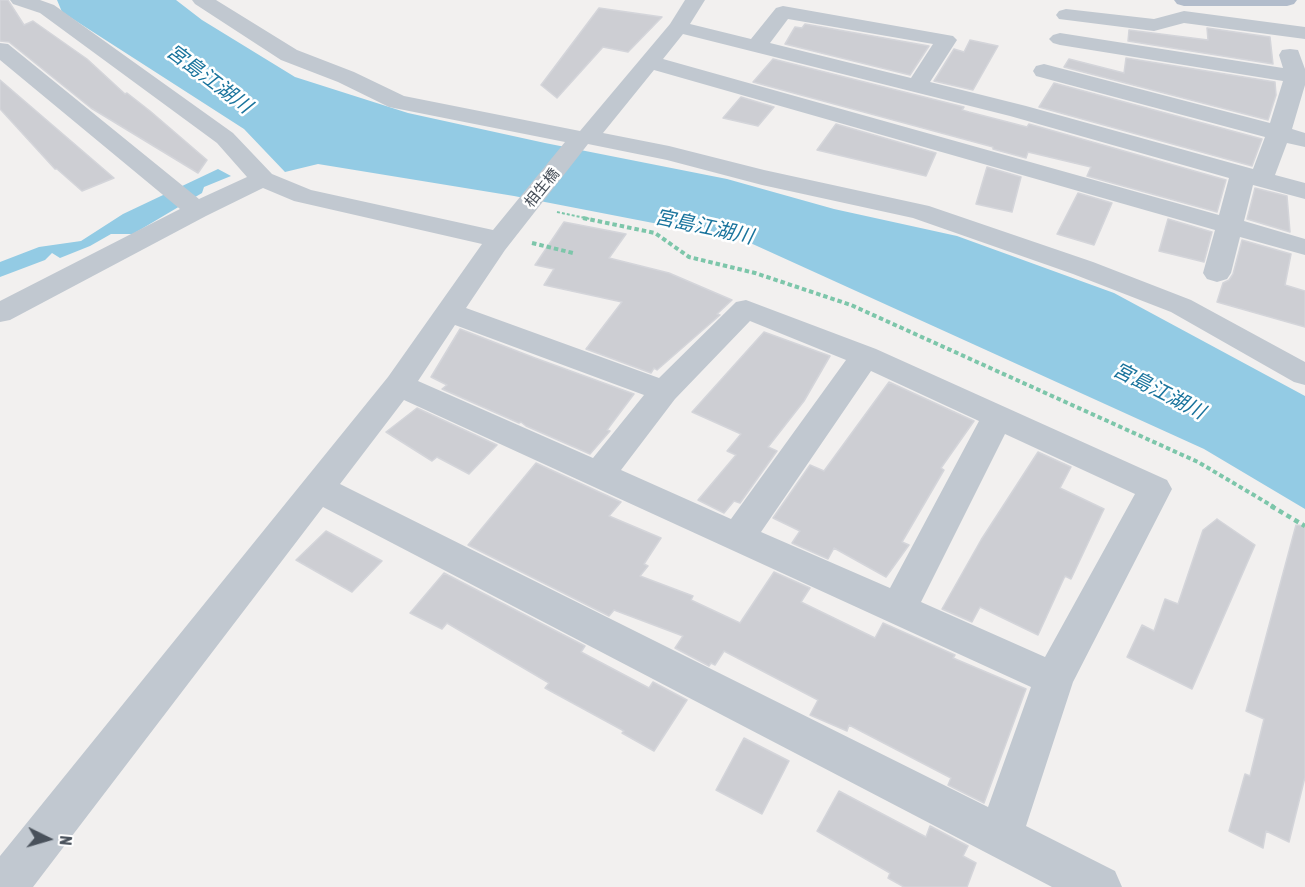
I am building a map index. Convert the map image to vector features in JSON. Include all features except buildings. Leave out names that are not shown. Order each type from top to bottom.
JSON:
[{"type":"main road","points":[[1184,0],[1287,0]]},
{"type":"street","points":[[20,0],[47,9],[225,138],[262,179],[303,196],[503,236]]},
{"type":"street","points":[[202,0],[289,55],[346,77],[397,102],[581,140],[669,153],[762,177],[920,212],[1083,268],[1181,306],[1305,375]]},
{"type":"street","name":"相生橋","points":[[4,887],[399,385],[503,236],[581,140],[678,27],[695,0]]},
{"type":"street","points":[[1264,0],[1285,11],[1305,17]]},
{"type":"street","points":[[1031,91],[1060,39],[1066,23],[1066,7],[1154,25],[1184,17],[1294,32],[1300,84],[1279,133],[1252,176],[1229,226],[1217,273]]},
{"type":"street","points":[[756,47],[783,12],[946,40],[916,87]]},
{"type":"street","points":[[678,27],[916,87],[1031,91],[1279,133],[1305,140]]},
{"type":"street","points":[[1060,39],[1168,56],[1205,68],[1300,84]]},
{"type":"street","points":[[0,48],[197,210]]},
{"type":"street","points":[[648,62],[1305,247]]},
{"type":"street","points":[[1031,91],[1252,176],[1305,191]]},
{"type":"street","points":[[0,313],[197,210],[262,179]]},
{"type":"street","points":[[599,475],[664,391],[746,309],[865,356],[1155,489],[1054,679],[1000,836]]},
{"type":"street","points":[[448,312],[664,391]]},
{"type":"street","points":[[738,537],[865,356]]},
{"type":"street","points":[[399,385],[1054,679]]},
{"type":"street","points":[[898,609],[998,416]]},
{"type":"street","points":[[317,488],[1099,887]]},
{"type":"path","points":[[503,236],[573,253]]},
{"type":"water","name":"宮島江湖川","points":[[57,0],[176,0],[202,20],[295,77],[408,113],[727,179],[834,209],[957,236],[1114,293],[1305,396],[1305,509],[1204,449],[746,241],[514,196],[318,164],[285,172],[244,129],[62,12]]},
{"type":"water","points":[[218,169],[231,176],[204,187],[202,193],[133,234],[111,234],[90,246],[60,258],[52,253],[45,260],[0,277],[0,262],[39,247],[81,241],[123,214]]}]
